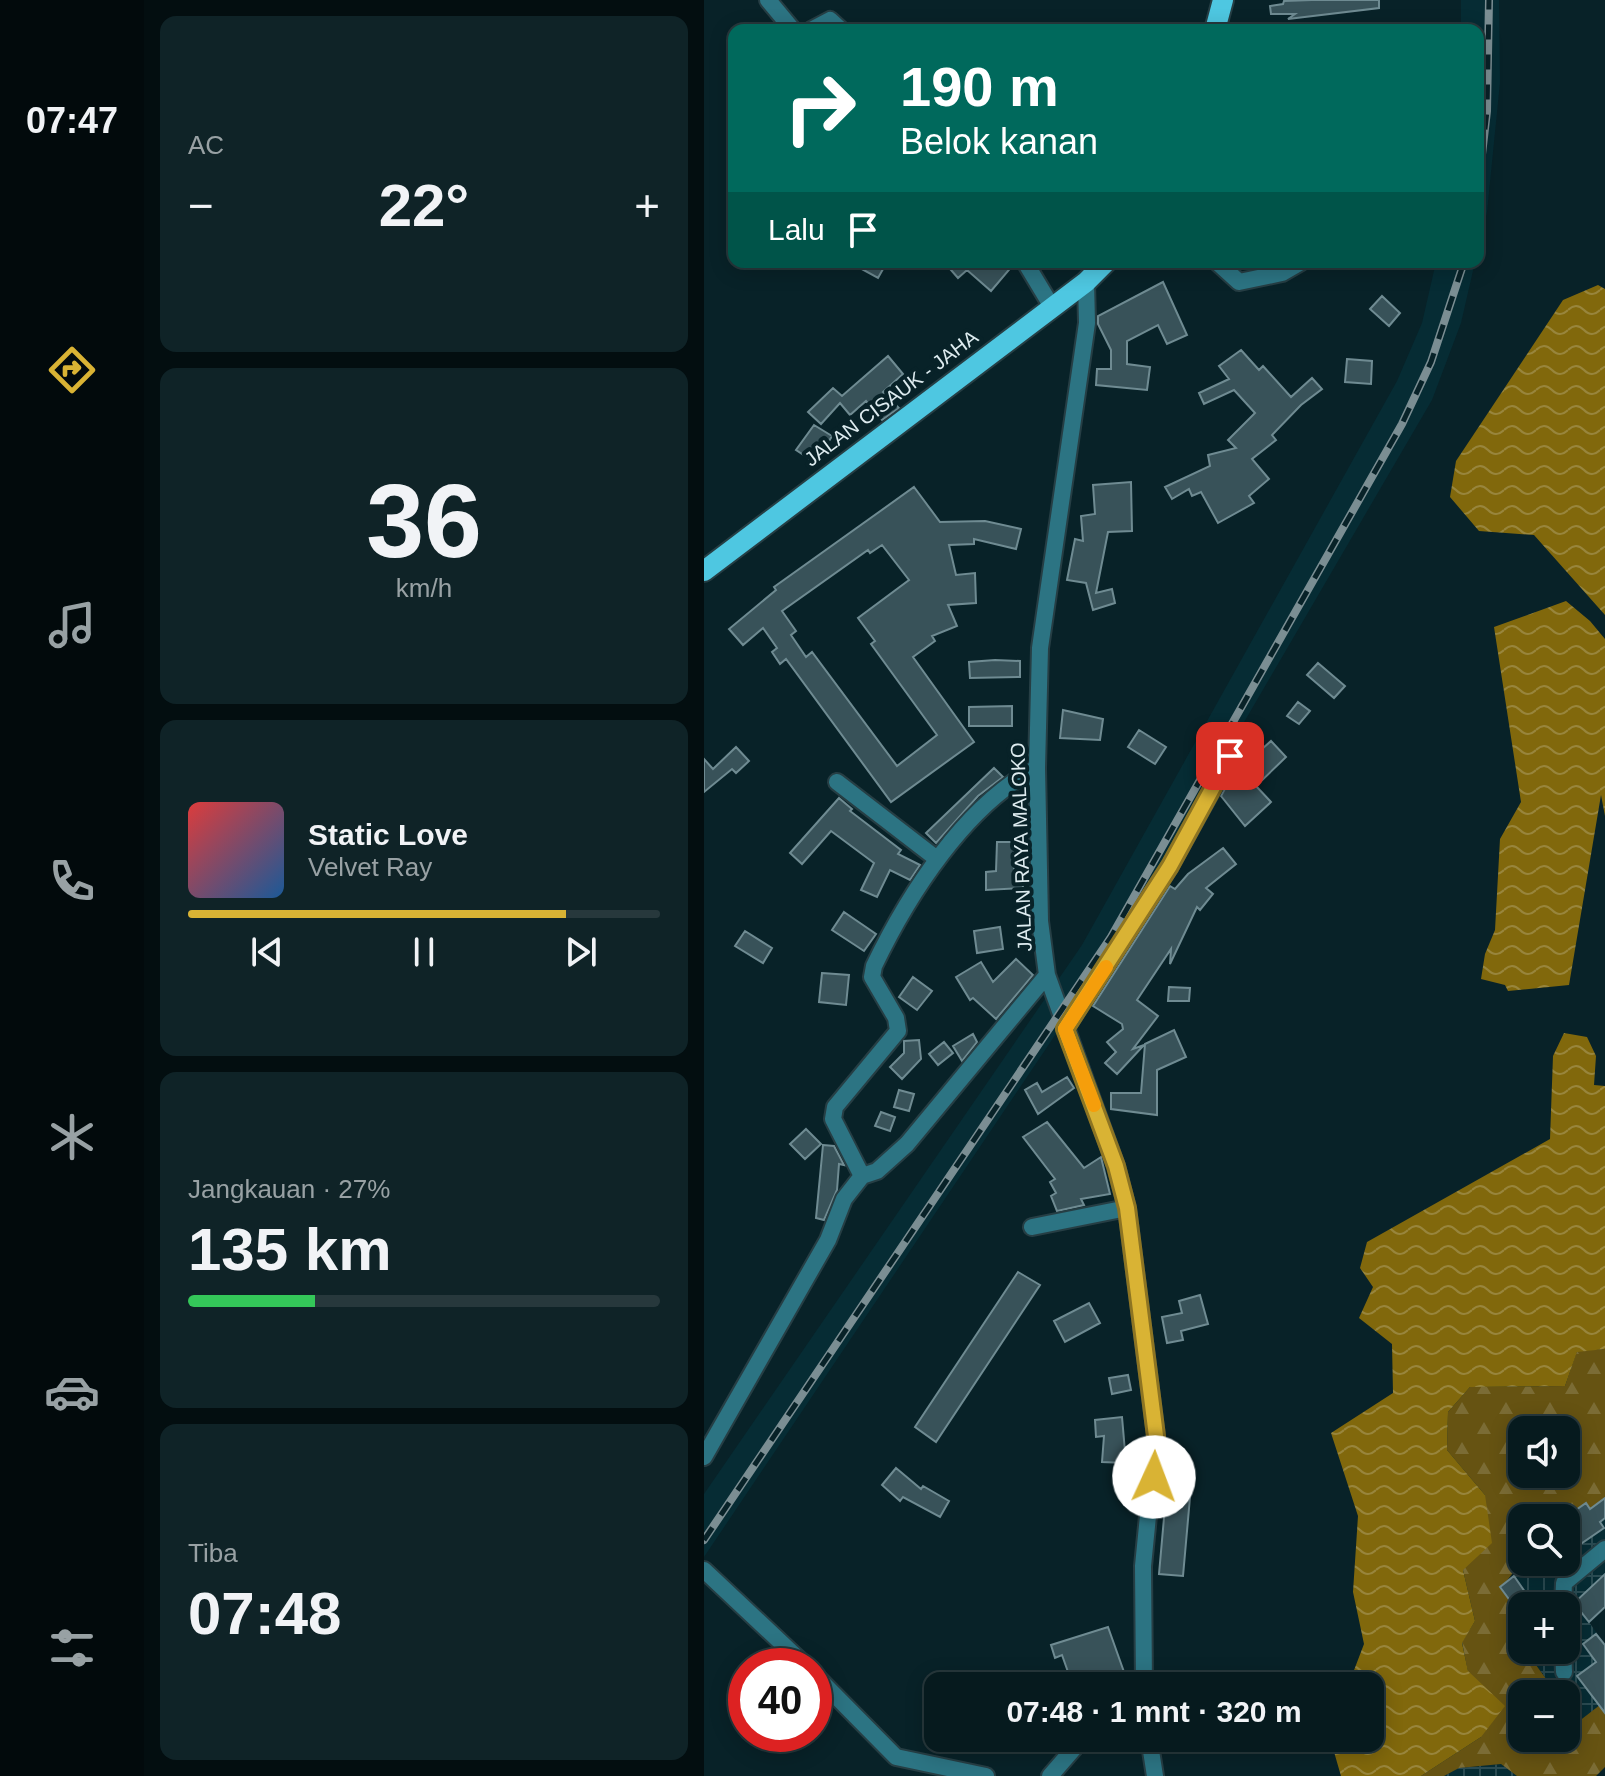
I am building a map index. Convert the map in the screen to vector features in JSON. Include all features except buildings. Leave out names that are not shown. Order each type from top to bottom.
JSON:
[{"type":"main road","points":[[1217,24],[1223,0]]},
{"type":"main road","name":"JALAN CISAUK - JAHA","points":[[704,571],[1086,282],[1100,268]]},
{"type":"street","points":[[768,0],[788,24]]},
{"type":"street","points":[[1029,268],[1052,307]]},
{"type":"street","points":[[1224,268],[1239,282],[1282,273],[1291,268]]},
{"type":"street","name":"JALAN RAYA MALOKO","points":[[1086,282],[1087,323],[1040,648],[1037,768],[1040,921],[1047,975],[1116,1166],[1127,1208],[1156,1436],[1143,1566],[1144,1672]]},
{"type":"street","points":[[1065,1029],[1170,866],[1244,732]]},
{"type":"street","points":[[862,1176],[833,1119],[835,1107],[898,1031],[896,1018],[872,977],[874,966],[937,859],[1007,783],[1037,768]]},
{"type":"street","points":[[837,782],[937,859]]},
{"type":"street","points":[[704,1457],[828,1240],[844,1199],[862,1176],[877,1171],[907,1144],[1047,975]]},
{"type":"street","points":[[1032,1227],[1127,1208]]},
{"type":"street","points":[[1564,1592],[1564,1583],[1605,1549]]},
{"type":"street","points":[[704,1570],[787,1648]]},
{"type":"street","points":[[1564,1664],[1564,1672]]},
{"type":"street","points":[[832,1692],[896,1757],[986,1776]]},
{"type":"street","points":[[1050,1776],[1071,1752]]},
{"type":"street","points":[[1151,1752],[1155,1776]]},
{"type":"shaded area","points":[[1461,0],[1499,0],[1500,82],[1484,225],[1484,24],[1461,24]]},
{"type":"shaded area","points":[[1435,268],[1474,268],[1461,323],[1432,400],[1103,964],[704,1557],[704,1494],[1082,945],[1397,381],[1422,323]]},
{"type":"shaded area","points":[[1605,1498],[1605,1607],[1589,1622],[1605,1645],[1605,1701],[1580,1721],[1580,1680],[1547,1680],[1536,1664],[1580,1664],[1580,1592],[1508,1592],[1508,1598],[1500,1587],[1514,1576],[1580,1576],[1580,1507],[1586,1503],[1591,1508]]},
{"type":"shaded area","points":[[1501,1764],[1517,1776],[1444,1776],[1459,1768]]},
{"type":"green space","points":[[1605,1349],[1605,1498],[1590,1509],[1586,1503],[1580,1507],[1580,1504],[1508,1504],[1508,1576],[1511,1576],[1500,1587],[1508,1598],[1508,1664],[1536,1664],[1547,1680],[1508,1680],[1508,1752],[1580,1752],[1580,1720],[1605,1701],[1605,1767],[1596,1776],[1517,1776],[1501,1764],[1459,1768],[1444,1776],[1421,1776],[1481,1737],[1462,1642],[1475,1621],[1463,1570],[1485,1495],[1447,1450],[1448,1412],[1470,1387],[1565,1386],[1577,1351]]},
{"type":"water","points":[[1598,285],[1605,289],[1605,615],[1534,535],[1479,531],[1450,497],[1456,461],[1563,300]]},
{"type":"water","points":[[1566,601],[1590,621],[1605,639],[1605,816],[1601,795],[1569,985],[1508,991],[1505,985],[1481,979],[1485,954],[1495,930],[1500,839],[1521,802],[1494,627]]},
{"type":"water","points":[[1564,1033],[1587,1037],[1596,1056],[1594,1085],[1605,1086],[1605,1349],[1577,1352],[1565,1386],[1470,1387],[1448,1412],[1447,1450],[1485,1495],[1492,1543],[1463,1570],[1475,1621],[1462,1643],[1468,1671],[1505,1706],[1481,1737],[1421,1776],[1341,1776],[1334,1752],[1384,1752],[1384,1672],[1353,1672],[1364,1644],[1353,1592],[1358,1516],[1331,1433],[1393,1393],[1392,1344],[1359,1318],[1373,1287],[1360,1268],[1367,1242],[1550,1139],[1553,1056]]},
{"type":"railway","points":[[1484,137],[1489,0]]},
{"type":"railway","points":[[704,1540],[1111,937],[1402,424],[1431,362],[1462,268]]},
{"type":"slow traffic","points":[[1094,1105],[1065,1029],[1106,967]]},
{"type":"route","points":[[1154,1477],[1156,1436],[1127,1208],[1116,1166],[1065,1029],[1170,866],[1230,756]]}]
